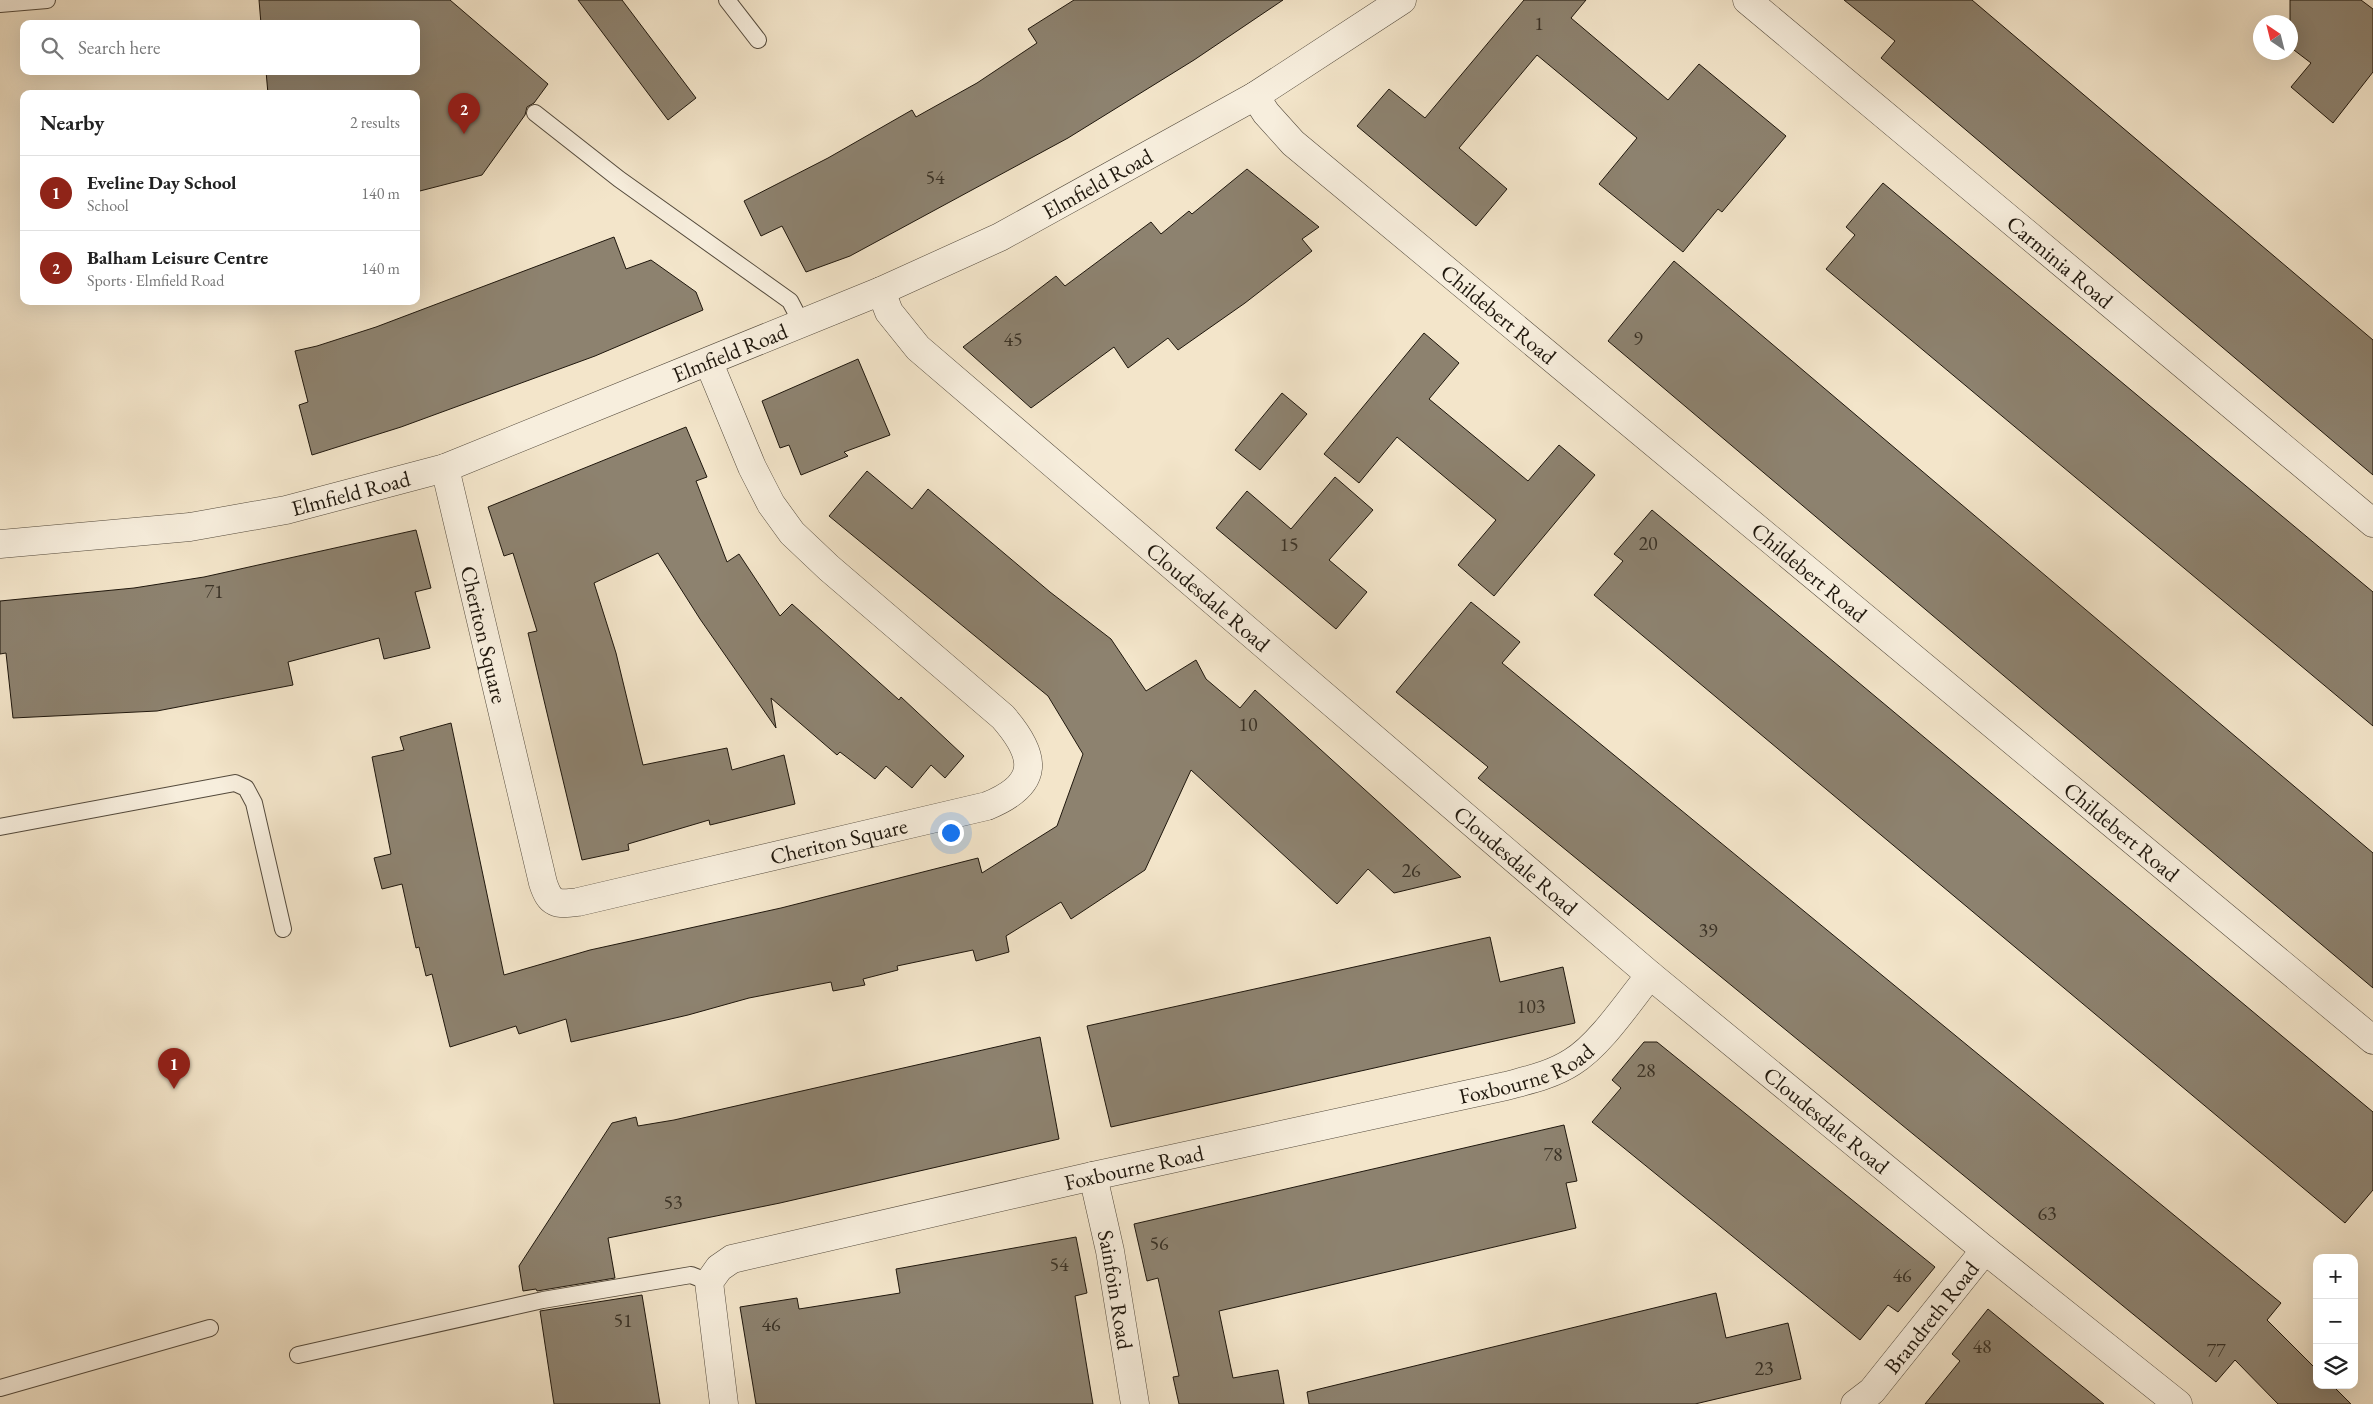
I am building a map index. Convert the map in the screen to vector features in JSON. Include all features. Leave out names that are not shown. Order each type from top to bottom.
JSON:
[{"type":"street","name":"Elmfield Road","points":[[0,544],[190,527],[286,510],[445,468],[802,324],[881,291],[1000,237],[1255,96],[1402,0]]},
{"type":"street","name":"Carminia Road","points":[[1747,0],[2373,523]]},
{"type":"street","name":"Childebert Road","points":[[1255,96],[1266,113],[1293,144],[2373,1040]]},
{"type":"street","name":"Cloudesdale Road","points":[[881,291],[889,312],[918,348],[1650,976],[1985,1250],[2178,1404]]},
{"type":"street","name":"Cheriton Square","points":[[445,468],[543,883],[547,895],[552,901],[563,904],[578,902],[987,806],[1000,801],[1018,787],[1026,777],[1029,766],[1027,750],[1019,735],[1003,717],[829,568],[792,533],[771,504],[752,467],[709,362]]},
{"type":"street","name":"Foxbourne Road","points":[[709,1282],[718,1268],[732,1259],[1093,1176],[1506,1086],[1542,1076],[1572,1062],[1594,1044],[1650,976]]},
{"type":"street","name":"Sainfoin Road","points":[[1093,1176],[1110,1251],[1135,1404]]},
{"type":"street","name":"Brandreth Road","points":[[1855,1404],[1872,1391],[1985,1250]]},
{"type":"street","points":[[709,1282],[724,1404]]},
{"type":"lane","points":[[0,4],[47,0]]},
{"type":"lane","points":[[727,0],[758,40]]},
{"type":"lane","points":[[534,113],[619,179],[790,301],[802,324]]},
{"type":"lane","points":[[0,827],[235,782],[246,788],[254,803],[283,929]]},
{"type":"lane","points":[[298,1356],[543,1300],[691,1275],[709,1282]]},
{"type":"lane","points":[[0,1388],[210,1328]]},
{"type":"building","points":[[259,0],[450,0],[548,84],[534,103],[527,107],[525,115],[482,175],[420,191],[420,90],[268,90],[266,75],[420,75],[420,20],[261,20]]},
{"type":"building","points":[[578,0],[622,0],[696,98],[668,120]]},
{"type":"building","points":[[1074,0],[1283,0],[1194,60],[1068,138],[850,256],[806,272],[782,226],[761,236],[744,201],[828,158],[912,110],[916,117],[977,83],[1037,43],[1028,29]]},
{"type":"building","points":[[1524,0],[1586,0],[1571,18],[1668,100],[1699,64],[1786,136],[1722,212],[1718,209],[1683,252],[1599,184],[1637,138],[1537,55],[1459,148],[1507,189],[1476,226],[1357,126],[1389,89],[1425,118]]},
{"type":"building","points":[[1844,0],[1972,0],[2373,340],[2373,475],[1881,58],[1895,41]]},
{"type":"building","points":[[2290,0],[2361,0],[2373,9],[2373,72],[2333,123],[2291,87],[2311,63],[2298,53],[2298,15],[2290,15]]},
{"type":"building","points":[[1247,169],[1319,227],[1302,239],[1312,251],[1245,303],[1178,350],[1168,338],[1128,368],[1114,347],[1031,408],[963,347],[1056,276],[1065,286],[1151,222],[1161,234],[1189,211],[1192,214]]},
{"type":"building","points":[[1883,183],[2373,592],[2373,726],[1826,269],[1855,235],[1846,227]]},
{"type":"building","points":[[614,237],[626,269],[651,260],[696,292],[703,310],[595,356],[401,427],[312,455],[299,405],[308,402],[295,351],[376,327]]},
{"type":"building","points":[[1674,261],[2373,853],[2373,988],[1608,341]]},
{"type":"building","points":[[1424,333],[1459,363],[1429,399],[1528,481],[1559,445],[1595,475],[1494,596],[1458,565],[1496,520],[1397,437],[1359,483],[1324,454]]},
{"type":"building","points":[[858,359],[890,435],[844,452],[848,456],[801,475],[789,445],[780,448],[762,401]]},
{"type":"building","points":[[1282,393],[1307,414],[1260,470],[1235,450]]},
{"type":"building","points":[[686,427],[707,477],[696,481],[727,562],[739,554],[780,616],[792,604],[899,700],[901,697],[964,756],[945,778],[931,765],[912,788],[886,766],[875,779],[840,752],[837,755],[771,698],[776,728],[700,619],[658,553],[594,583],[616,653],[643,765],[727,748],[732,770],[784,755],[795,804],[710,825],[709,820],[628,844],[629,850],[582,860],[528,633],[537,631],[513,553],[504,556],[488,507]]},
{"type":"building","points":[[867,471],[912,509],[928,489],[1050,592],[1111,639],[1146,691],[1196,660],[1206,679],[1240,708],[1255,690],[1461,877],[1394,893],[1368,869],[1337,904],[1191,770],[1145,870],[1071,919],[1061,902],[1006,936],[1009,952],[976,961],[973,950],[897,966],[898,970],[863,979],[865,985],[833,991],[831,982],[800,988],[749,998],[688,1015],[571,1042],[566,1019],[519,1034],[516,1026],[450,1047],[432,974],[426,976],[419,947],[416,948],[402,884],[382,889],[374,858],[391,854],[372,757],[404,750],[400,737],[451,723],[504,975],[590,950],[781,908],[978,858],[982,873],[1057,826],[1083,754],[1048,696],[829,516]]},
{"type":"building","points":[[1335,477],[1373,510],[1329,560],[1367,592],[1336,629],[1216,528],[1247,491],[1291,529]]},
{"type":"building","points":[[1652,510],[2373,1112],[2373,1190],[2345,1223],[1594,595],[1623,561],[1614,554]]},
{"type":"building","points":[[416,530],[431,588],[415,592],[430,648],[384,659],[379,638],[288,662],[293,685],[157,711],[13,718],[6,653],[0,654],[0,601],[134,588],[204,577]]},
{"type":"building","points":[[1471,602],[1520,642],[1502,663],[2281,1303],[2267,1320],[2313,1366],[2313,1389],[2336,1389],[2351,1404],[2278,1404],[2235,1360],[2216,1382],[1478,778],[1488,767],[1396,692]]},
{"type":"building","points":[[1490,937],[1500,982],[1563,967],[1575,1023],[1111,1127],[1087,1026]]},
{"type":"building","points":[[1040,1037],[1059,1139],[780,1203],[608,1238],[615,1278],[537,1291],[536,1289],[523,1291],[519,1266],[612,1123],[636,1117],[638,1126],[674,1120]]},
{"type":"building","points":[[1644,1042],[1657,1042],[1935,1267],[1898,1312],[1888,1305],[1860,1340],[1592,1122],[1621,1088],[1612,1080]]},
{"type":"building","points":[[1564,1125],[1577,1181],[1566,1183],[1576,1228],[1219,1311],[1233,1378],[1278,1370],[1284,1404],[1179,1404],[1173,1377],[1179,1376],[1158,1278],[1147,1281],[1134,1224]]},
{"type":"building","points":[[1076,1237],[1087,1293],[1075,1296],[1093,1404],[756,1404],[740,1307],[797,1298],[799,1309],[900,1293],[896,1269]]},
{"type":"building","points":[[1716,1293],[1726,1338],[1788,1323],[1801,1379],[1695,1404],[1309,1404],[1307,1392]]},
{"type":"building","points":[[642,1295],[660,1404],[554,1404],[540,1311]]},
{"type":"building","points":[[1988,1309],[2104,1404],[1925,1404],[1960,1361],[1952,1354]]},
{"type":"place","name":"Balham Leisure Centre","points":[[464,134]]},
{"type":"place","name":"Eveline Day School","points":[[174,1089]]}]
